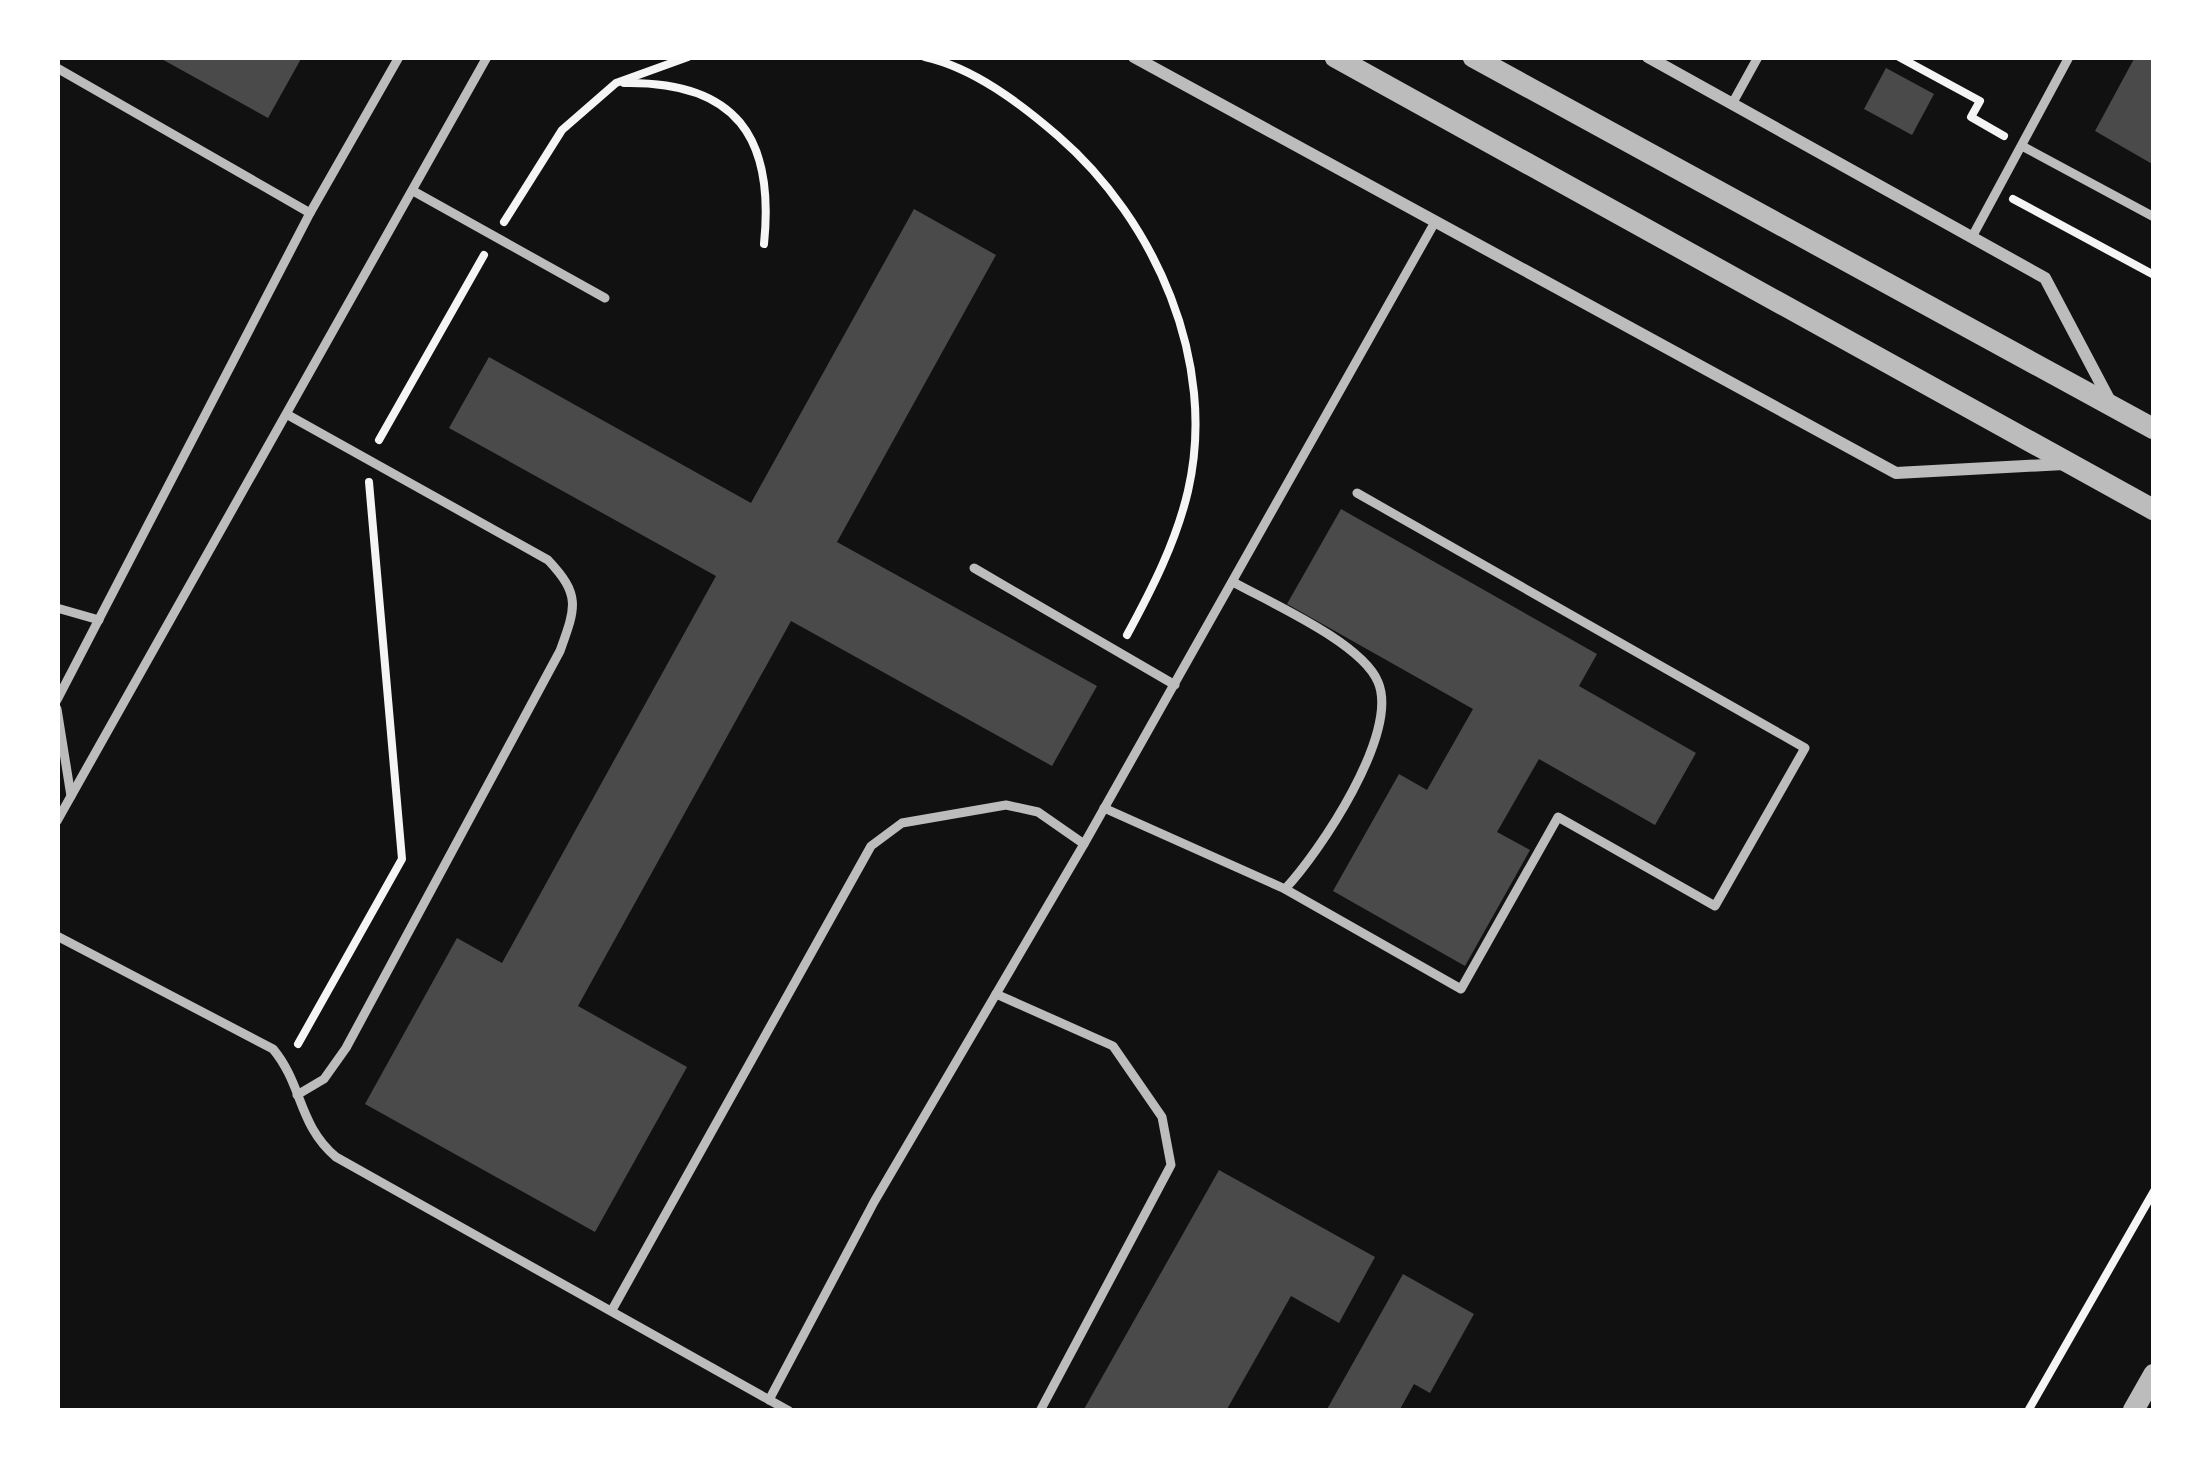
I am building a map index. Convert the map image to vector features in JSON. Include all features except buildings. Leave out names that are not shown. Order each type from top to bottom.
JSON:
[{"type":"street","points":[[1134,57],[1896,473],[2069,464]]},
{"type":"street","points":[[1335,57],[2154,510]]},
{"type":"street","points":[[1473,57],[2154,429]]},
{"type":"street","points":[[1648,57],[2045,278],[2114,407]]},
{"type":"street","points":[[2133,1411],[2154,1374]]},
{"type":"lane","points":[[71,796],[57,704],[310,214],[399,57]]},
{"type":"lane","points":[[57,821],[487,57]]},
{"type":"lane","points":[[1732,104],[1758,57]]},
{"type":"lane","points":[[1972,237],[2069,57]]},
{"type":"lane","points":[[57,68],[310,214]]},
{"type":"lane","points":[[2021,146],[2154,218]]},
{"type":"lane","points":[[415,192],[604,298]]},
{"type":"lane","points":[[769,1400],[874,1202],[1084,844],[1436,221]]},
{"type":"lane","points":[[288,415],[548,560],[570,584],[574,613],[560,651],[346,1048],[324,1078],[297,1096]]},
{"type":"lane","points":[[1104,808],[1285,889],[1461,989],[1558,817],[1715,906],[1805,748],[1357,493]]},
{"type":"lane","points":[[974,568],[1174,685]]},
{"type":"lane","points":[[1233,582],[1339,642],[1378,680],[1383,714],[1350,794],[1318,854],[1285,889]]},
{"type":"lane","points":[[57,608],[98,620]]},
{"type":"lane","points":[[612,1310],[871,846],[902,824],[1006,805],[1038,812],[1084,844]]},
{"type":"lane","points":[[57,936],[273,1049],[286,1065],[312,1137],[336,1157],[789,1411]]},
{"type":"lane","points":[[996,994],[1113,1046],[1162,1117],[1171,1166],[1040,1411]]},
{"type":"path","points":[[286,1065],[402,859],[367,459],[562,130],[616,83],[688,57]]},
{"type":"path","points":[[925,57],[948,62],[1029,111],[1093,166],[1144,238],[1184,330],[1194,419],[1189,488],[1169,551],[1117,652]]},
{"type":"path","points":[[1899,57],[1980,101],[1971,118],[2021,146]]},
{"type":"path","points":[[616,83],[700,89],[735,118],[759,151],[769,200],[764,244]]},
{"type":"path","points":[[1997,190],[2154,275]]},
{"type":"path","points":[[2028,1411],[2154,1191]]}]
